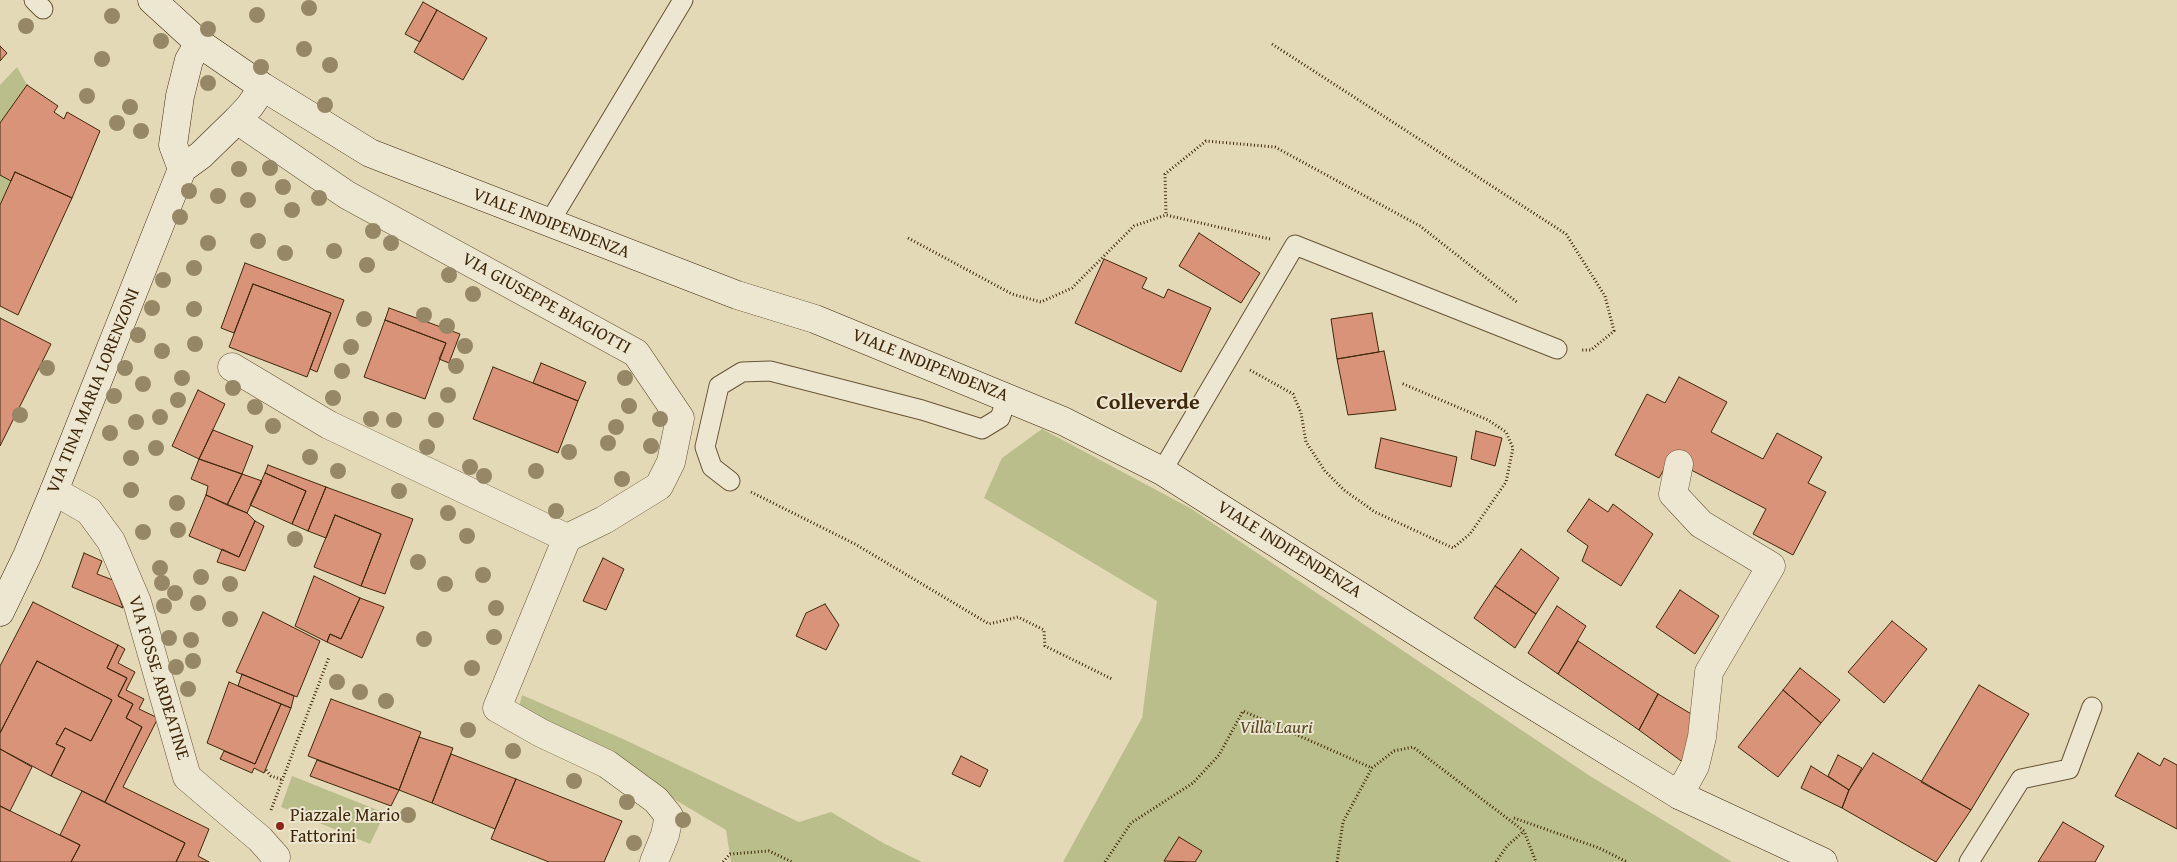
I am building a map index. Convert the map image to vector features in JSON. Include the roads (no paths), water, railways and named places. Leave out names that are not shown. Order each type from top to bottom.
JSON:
[{"type":"street","name":"VIALE INDIPENDENZA","points":[[152,0],[199,43],[263,87],[370,153],[737,295],[815,319],[1063,421],[1162,471],[1513,693],[1680,795],[1823,862]]},
{"type":"street","points":[[199,43],[189,60],[180,96],[174,145],[182,169],[201,155],[237,120],[250,106],[263,87]]},
{"type":"street","name":"VIA GIUSEPPE BIAGIOTTI","points":[[237,120],[347,195],[636,353],[680,418],[671,462],[659,486],[604,520],[566,538]]},
{"type":"street","name":"VIA TINA MARIA LORENZONI","points":[[0,612],[27,556],[54,491],[182,169]]},
{"type":"street","points":[[232,367],[329,425],[566,538],[497,708],[541,733],[607,764],[656,800],[669,816],[665,835],[654,862]]},
{"type":"street","points":[[1679,464],[1674,494],[1701,524],[1771,566],[1709,672],[1702,737],[1696,766],[1680,795]]},
{"type":"street","name":"VIA FOSSE ARDEATINE","points":[[54,491],[89,510],[111,542],[137,602],[187,777],[260,839],[281,860]]},
{"type":"lane","points":[[548,223],[683,0]]},
{"type":"lane","points":[[1162,471],[1294,245],[1557,349]]},
{"type":"lane","points":[[730,481],[712,467],[704,448],[718,386],[742,372],[770,371],[922,410],[982,429],[1000,418],[1007,398]]},
{"type":"lane","points":[[1970,862],[2021,779],[2069,769],[2092,707]]},
{"type":"place","name":"Piazzale Mario Fattorini","points":[[280,826]]},
{"type":"district","name":"Colleverde","points":[[1148,403]]},
{"type":"park label","name":"Villa Lauri","points":[[1276,728]]}]
